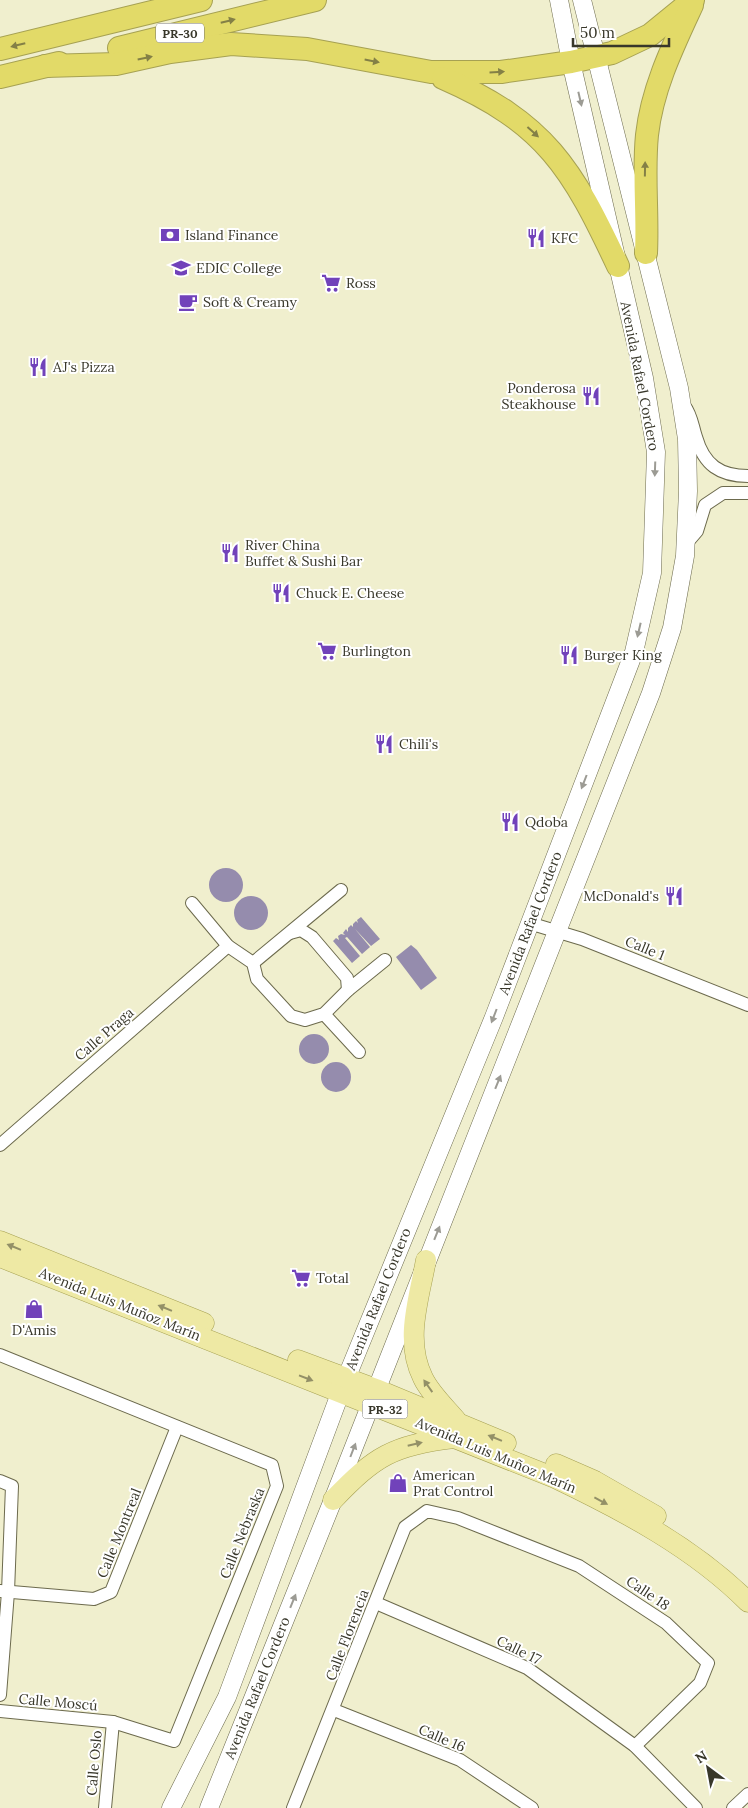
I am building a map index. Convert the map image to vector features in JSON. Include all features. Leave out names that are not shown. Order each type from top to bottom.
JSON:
[{"type":"highway","points":[[42,39],[108,8],[138,0]]},
{"type":"highway","name":"PR-30","points":[[0,49],[201,0]]},
{"type":"highway","name":"PR-30","points":[[0,77],[315,0]]},
{"type":"highway","points":[[45,66],[116,64],[170,52],[231,44],[307,49],[431,72],[501,72],[571,62],[612,53],[650,35],[693,0]]},
{"type":"highway","points":[[646,253],[648,215],[645,181],[647,132],[653,104],[668,58],[693,0]]},
{"type":"highway","points":[[431,72],[504,108],[533,131],[560,159],[579,187],[618,266]]},
{"type":"main road","name":"Avenida Rafael Cordero","points":[[170,1808],[227,1697],[344,1385],[494,1017],[634,652],[652,573],[656,452],[644,378],[571,62],[559,0]]},
{"type":"main road","name":"Avenida Rafael Cordero","points":[[209,1808],[333,1500],[426,1260],[559,931],[651,693],[672,628],[680,587],[685,545],[688,490],[687,439],[681,399],[582,0]]},
{"type":"main road","name":"Avenida Luis Muñoz Marín","points":[[0,1241],[238,1337],[344,1385]]},
{"type":"main road","name":"Avenida Luis Muñoz Marín","points":[[0,1257],[374,1396],[458,1431],[622,1512],[679,1546],[748,1602]]},
{"type":"main road","points":[[333,1500],[356,1476],[375,1462],[402,1447],[458,1431],[428,1387],[415,1359],[413,1330],[426,1260]]},
{"type":"main road","name":"Avenida Luis Muñoz Marín","points":[[458,1431],[547,1460],[610,1489],[670,1525],[748,1584]]},
{"type":"street","points":[[681,399],[692,416],[696,439],[712,468],[725,474],[748,476]]},
{"type":"street","points":[[685,545],[697,531],[705,506],[723,493],[746,495]]},
{"type":"street","points":[[253,963],[341,890]]},
{"type":"street","points":[[192,903],[228,946],[253,963],[257,979],[291,1016],[305,1020],[324,1014],[348,990],[385,960]]},
{"type":"street","name":"Calle 1","points":[[530,923],[559,931],[748,1005]]},
{"type":"street","points":[[290,933],[301,930],[312,938],[347,978],[348,990]]},
{"type":"street","name":"Calle Praga","points":[[0,1145],[228,946]]},
{"type":"street","points":[[324,1014],[359,1052]]},
{"type":"street","name":"Calle Nebraska","points":[[0,1355],[272,1465],[277,1486],[174,1740],[113,1722]]},
{"type":"street","name":"Calle Montreal","points":[[4,1592],[94,1599],[111,1592],[177,1428]]},
{"type":"street","points":[[0,1696],[6,1484]]},
{"type":"street","name":"Calle Florencia","points":[[293,1808],[334,1710],[405,1527],[427,1511],[458,1518]]},
{"type":"street","name":"Calle 18","points":[[458,1518],[579,1566],[666,1623],[708,1663],[700,1683],[635,1746]]},
{"type":"street","name":"Calle 17","points":[[376,1603],[527,1668],[635,1746],[696,1808]]},
{"type":"street","name":"Calle 16","points":[[334,1710],[460,1760],[532,1808]]},
{"type":"street","name":"Calle Moscú","points":[[0,1711],[113,1722]]},
{"type":"street","name":"Calle Oslo","points":[[105,1808],[113,1722]]},
{"type":"street","points":[[734,1808],[748,1794]]},
{"type":"shaded area","points":[[226,868],[233,869],[238,873],[242,878],[242,892],[238,897],[233,901],[226,902],[219,901],[214,897],[210,892],[209,885],[210,878],[214,873],[219,869]]},
{"type":"shaded area","points":[[251,896],[263,901],[268,913],[263,925],[251,930],[239,925],[234,913],[239,901]]},
{"type":"shaded area","points":[[361,917],[380,939],[371,946],[355,929],[370,947],[362,954],[347,937],[345,938],[360,956],[352,963],[333,941],[336,938],[339,940],[338,936],[341,934],[345,935],[343,933],[346,929],[348,932],[348,928],[351,925],[353,927],[356,921],[358,923],[357,920]]},
{"type":"shaded area","points":[[411,945],[417,950],[437,978],[421,990],[396,957]]},
{"type":"shaded area","points":[[314,1034],[325,1038],[329,1049],[325,1060],[314,1064],[303,1060],[299,1049],[303,1038]]},
{"type":"shaded area","points":[[336,1062],[342,1063],[350,1071],[350,1083],[342,1091],[336,1092],[330,1091],[322,1083],[321,1077],[322,1071],[330,1063]]},
{"type":"place","name":"Island Finance","points":[[170,235]]},
{"type":"place","name":"KFC","points":[[536,238]]},
{"type":"place","name":"EDIC College","points":[[181,268]]},
{"type":"place","name":"Ross","points":[[331,283]]},
{"type":"place","name":"Soft & Creamy","points":[[188,302]]},
{"type":"place","name":"AJ's Pizza","points":[[38,367]]},
{"type":"place","name":"Ponderosa Steakhouse","points":[[591,396]]},
{"type":"place","name":"River China Buffet & Sushi Bar","points":[[230,553]]},
{"type":"place","name":"Chuck E. Cheese","points":[[281,593]]},
{"type":"place","name":"Burlington","points":[[327,651]]},
{"type":"place","name":"Burger King","points":[[569,655]]},
{"type":"place","name":"Chili's","points":[[384,744]]},
{"type":"place","name":"Qdoba","points":[[510,822]]},
{"type":"place","name":"McDonald's","points":[[674,896]]},
{"type":"place","name":"Total","points":[[301,1278]]},
{"type":"place","name":"D'Amis","points":[[34,1309]]},
{"type":"place","name":"American Prat Control","points":[[398,1483]]}]
